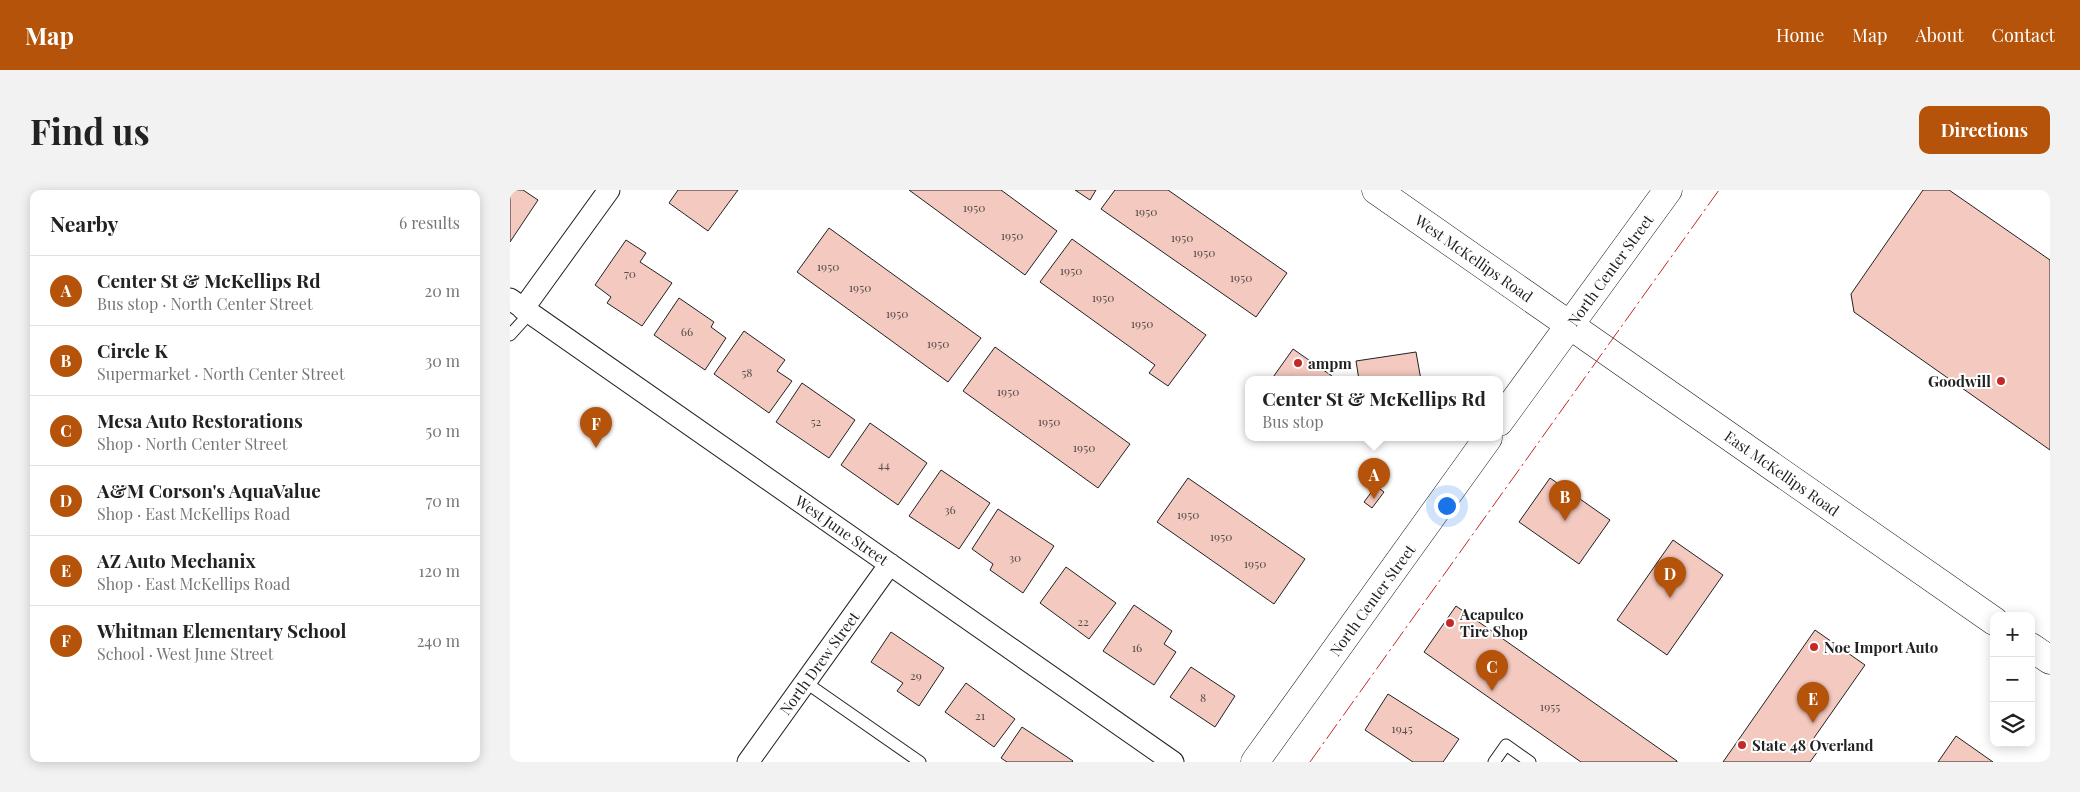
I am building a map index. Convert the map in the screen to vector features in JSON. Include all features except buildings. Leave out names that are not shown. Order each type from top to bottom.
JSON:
[{"type":"main road","name":"West McKellips Road","points":[[1376,190],[1571,326]]},
{"type":"main road","name":"North Center Street","points":[[1503,417],[1571,326],[1668,190]]},
{"type":"main road","name":"East McKellips Road","points":[[1571,326],[1990,618]]},
{"type":"main road","name":"North Center Street","points":[[1255,762],[1486,441]]},
{"type":"main road","points":[[2035,650],[2050,660]]},
{"type":"street","points":[[521,307],[609,190]]},
{"type":"street","name":"West June Street","points":[[521,307],[1173,762]]},
{"type":"street","name":"North Drew Street","points":[[748,762],[890,564]]},
{"type":"lane","points":[[510,335],[521,307]]},
{"type":"lane","points":[[806,682],[920,762]]},
{"type":"lane","points":[[1494,762],[1506,745],[1530,762]]},
{"type":"power","points":[[1310,762],[1719,190]]},
{"type":"place","name":"ampm","points":[[1298,363]]},
{"type":"place","name":"Goodwill","points":[[2001,381]]},
{"type":"place","name":"Whitman Elementary School","points":[[596,448]]},
{"type":"place","name":"Center St & McKellips Rd","points":[[1374,499]]},
{"type":"place","name":"Circle K","points":[[1565,521]]},
{"type":"place","name":"A&M Corson's AquaValue","points":[[1670,598]]},
{"type":"place","name":"Acapulco Tire Shop","points":[[1450,623]]},
{"type":"place","name":"Noe Import Auto","points":[[1814,647]]},
{"type":"place","name":"Mesa Auto Restorations","points":[[1492,691]]},
{"type":"place","name":"AZ Auto Mechanix","points":[[1813,723]]},
{"type":"place","name":"State 48 Overland","points":[[1742,745]]}]
